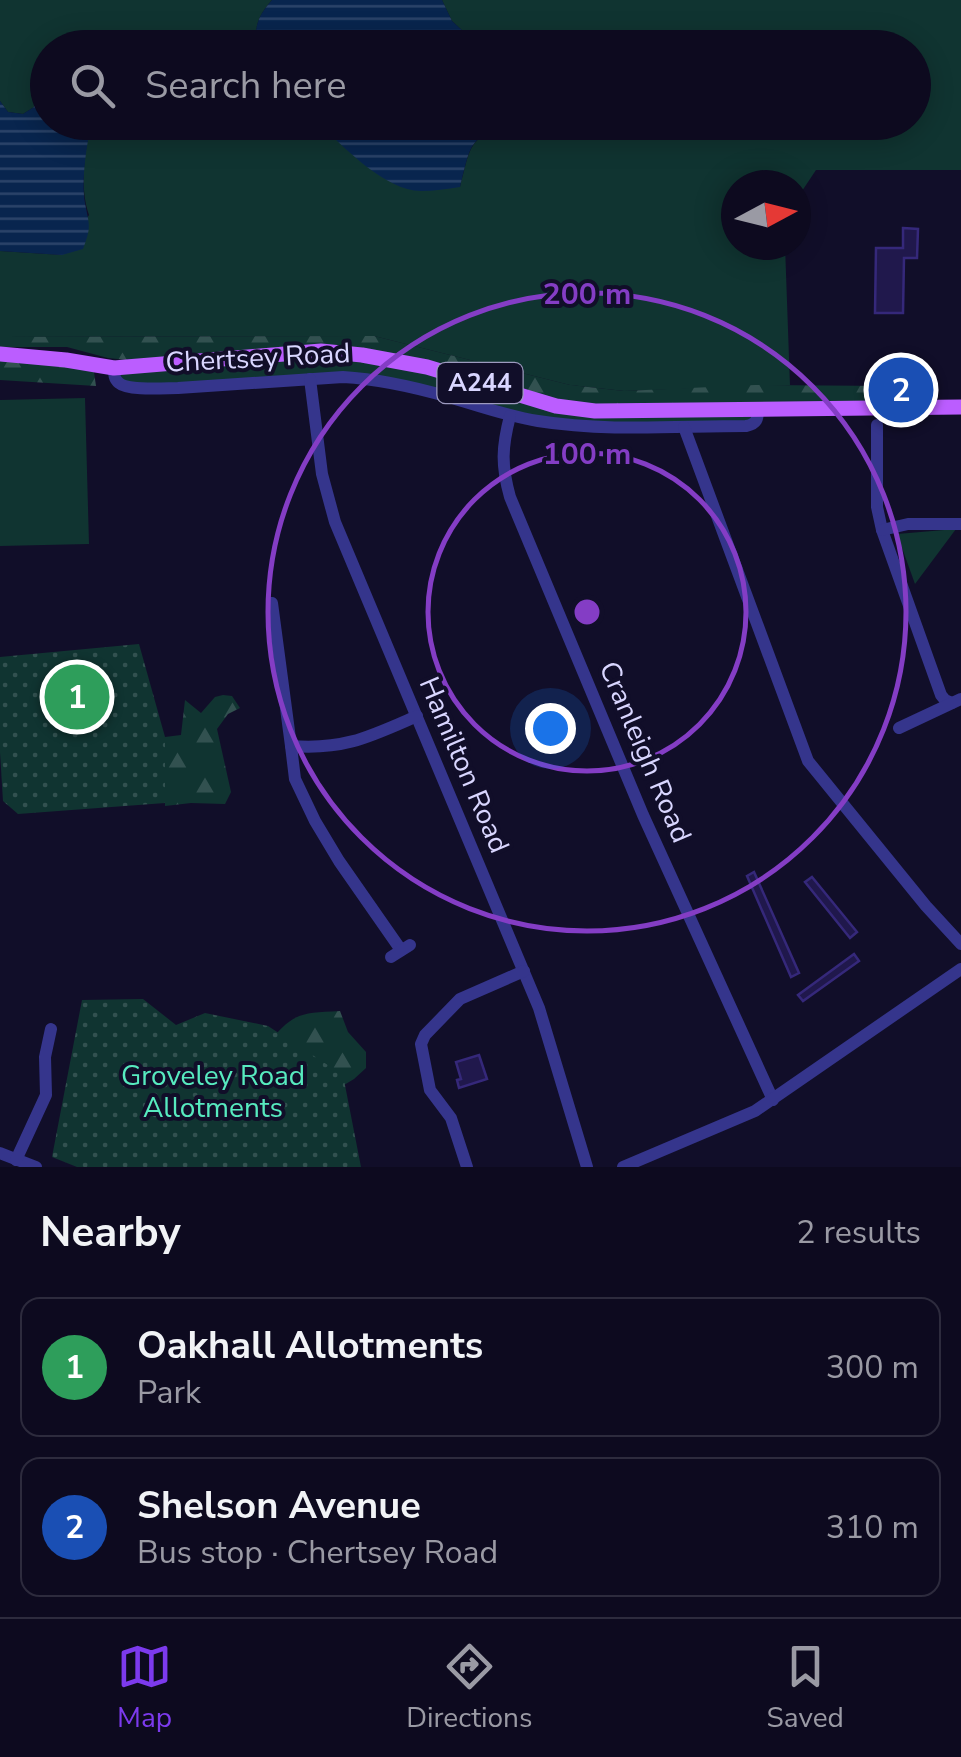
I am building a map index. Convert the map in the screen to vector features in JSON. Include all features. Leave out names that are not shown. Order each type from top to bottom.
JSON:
[{"type":"main road","name":"Chertsey Road","points":[[0,354],[114,368],[321,351],[407,362],[575,410],[961,407]]},
{"type":"street","name":"Chertsey Road","points":[[114,368],[119,384],[152,388],[343,377],[384,382],[541,422],[614,428],[754,424],[758,408]]},
{"type":"street","name":"Hamilton Road","points":[[310,379],[322,474],[335,522],[544,1022],[587,1167]]},
{"type":"street","name":"Cranleigh Road","points":[[510,416],[503,442],[503,470],[510,497],[644,814],[773,1100]]},
{"type":"street","points":[[877,425],[877,507],[882,530],[942,695],[945,700],[956,701]]},
{"type":"street","points":[[684,427],[808,761],[961,944]]},
{"type":"street","points":[[882,530],[908,524],[961,524]]},
{"type":"street","points":[[273,603],[295,779],[339,861],[401,951]]},
{"type":"street","points":[[899,728],[956,701]]},
{"type":"street","points":[[291,746],[345,745],[417,716]]},
{"type":"street","points":[[623,1167],[755,1111],[961,969]]},
{"type":"street","points":[[467,1167],[451,1118],[432,1096],[421,1044],[460,999],[524,971]]},
{"type":"street","points":[[16,1160],[46,1094],[45,1057],[52,1028]]},
{"type":"street","points":[[0,1153],[36,1167]]},
{"type":"green space","points":[[0,0],[272,0],[257,30],[30,30],[30,110],[23,114],[8,112],[0,101]]},
{"type":"green space","points":[[442,0],[961,0],[961,170],[816,170],[811,178],[811,170],[721,170],[721,260],[786,260],[790,385],[624,391],[570,385],[374,336],[0,337],[0,251],[62,255],[89,215],[84,181],[88,140],[337,140],[358,159],[460,187],[477,140],[931,140],[931,30],[462,30],[452,21]]},
{"type":"green space","points":[[374,336],[570,385],[624,391],[755,385],[888,386],[898,363],[915,371],[901,393],[886,402],[576,405],[399,357],[136,361],[67,347],[0,347],[0,337]]},
{"type":"green space","points":[[278,354],[427,367],[758,409],[754,425],[541,422],[384,382],[125,386],[114,368]]},
{"type":"green space","points":[[92,359],[96,386],[0,380],[0,360]]},
{"type":"green space","points":[[85,398],[89,544],[0,546],[0,400]]},
{"type":"green space","points":[[956,529],[915,584],[897,534]]},
{"type":"green space","points":[[139,644],[165,737],[165,803],[18,814],[3,801],[0,657]]},
{"type":"green space","points":[[232,696],[240,708],[228,714],[217,729],[231,792],[225,804],[165,806],[165,737],[181,735],[185,700],[201,713],[215,697]]},
{"type":"green space","name":"Groveley Road Allotments","points":[[143,999],[176,1025],[205,1013],[268,1026],[343,1075],[361,1167],[77,1167],[52,1157],[82,1000]]},
{"type":"green space","points":[[340,1011],[348,1032],[366,1052],[366,1068],[339,1088],[269,1042],[300,1016]]},
{"type":"water","points":[[272,0],[442,0],[452,21],[462,30],[257,30]]},
{"type":"water","points":[[0,101],[8,112],[23,114],[30,110],[30,140],[88,140],[84,183],[89,226],[83,249],[62,255],[0,251]]},
{"type":"water","points":[[336,140],[477,140],[460,187],[436,190],[421,191],[393,184]]},
{"type":"building","points":[[903,228],[918,229],[917,258],[904,258],[903,313],[875,313],[876,248],[903,248]]},
{"type":"building","points":[[754,872],[799,973],[791,977],[747,876]]},
{"type":"building","points":[[812,877],[857,932],[850,938],[805,882]]},
{"type":"building","points":[[854,954],[859,961],[803,1001],[798,995]]},
{"type":"building","points":[[479,1055],[487,1079],[459,1088],[457,1080],[461,1079],[456,1062]]},
{"type":"place","name":"Shelson Avenue","points":[[901,390]]},
{"type":"place","name":"Oakhall Allotments","points":[[77,697]]}]
